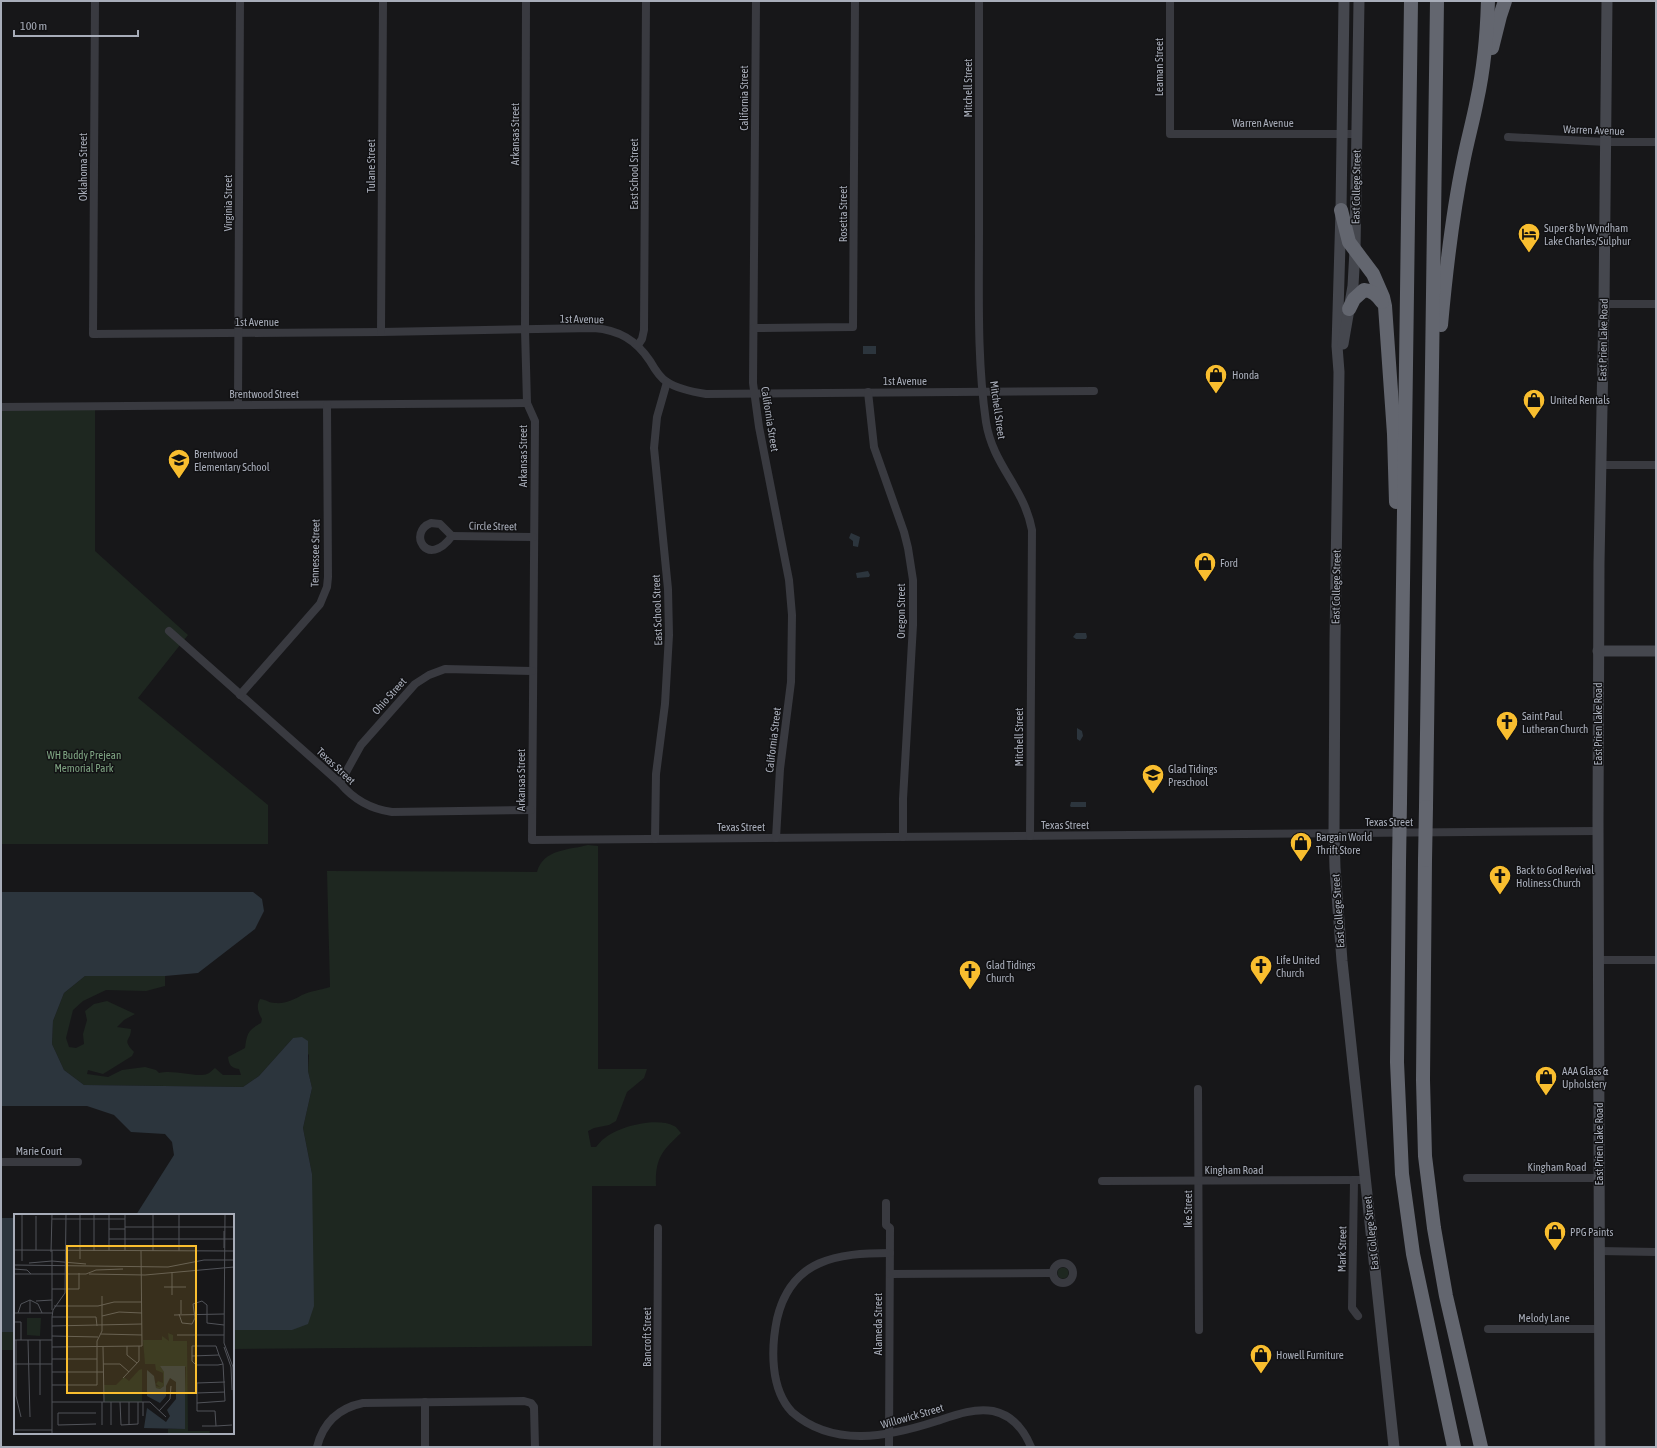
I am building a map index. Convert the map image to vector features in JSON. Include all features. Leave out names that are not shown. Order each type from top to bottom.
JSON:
[{"type":"highway","points":[[1432,411],[1448,249],[1463,163],[1477,100],[1486,45],[1488,1]]},
{"type":"highway","points":[[1477,100],[1488,68],[1505,1]]},
{"type":"highway","points":[[1411,4],[1397,1062],[1402,1174],[1413,1254],[1454,1447]]},
{"type":"highway","points":[[1437,4],[1423,1080],[1426,1156],[1434,1228],[1446,1296],[1481,1447]]},
{"type":"highway","points":[[1341,210],[1349,242],[1373,274],[1383,296],[1385,306],[1394,434],[1396,558],[1403,626]]},
{"type":"highway","points":[[1349,309],[1354,299],[1364,290],[1370,290],[1377,295],[1385,306]]},
{"type":"street","name":"Oklahoma Street","points":[[93,334],[95,1]]},
{"type":"street","name":"Virginia Street","points":[[238,405],[240,1]]},
{"type":"street","name":"Tulane Street","points":[[381,332],[382,1]]},
{"type":"street","name":"Arkansas Street","points":[[526,1],[525,330],[527,403],[535,422],[531,810],[532,840]]},
{"type":"street","name":"East School Street","points":[[638,345],[642,339],[644,330],[646,1]]},
{"type":"street","name":"California Street","points":[[756,1],[754,393],[759,427],[789,580],[792,615],[791,682],[780,769],[776,838]]},
{"type":"street","name":"Rosetta Street","points":[[754,328],[853,327],[856,1]]},
{"type":"street","name":"Mitchell Street","points":[[979,1],[979,331],[986,423],[991,445],[1001,466],[1024,503],[1032,530],[1030,836]]},
{"type":"street","name":"Leaman Street","points":[[1170,1],[1170,134]]},
{"type":"street","name":"East College Street","points":[[1344,1],[1341,210],[1337,346],[1339,372],[1334,834],[1342,961],[1394,1447]]},
{"type":"street","name":"East College Street","points":[[1339,372],[1349,309],[1355,250],[1359,1]]},
{"type":"street","name":"East Prien Lake Road","points":[[1600,1447],[1598,652],[1607,1]]},
{"type":"street","name":"Warren Avenue","points":[[1170,134],[1357,134]]},
{"type":"street","name":"Warren Avenue","points":[[1508,137],[1606,142],[1656,142]]},
{"type":"street","points":[[1604,304],[1656,304]]},
{"type":"street","name":"1st Avenue","points":[[93,334],[603,329],[622,334],[638,345],[667,382],[695,392],[706,394],[1094,391]]},
{"type":"street","name":"East School Street","points":[[655,839],[656,774],[665,704],[669,635],[668,589],[654,448],[657,417],[667,382]]},
{"type":"street","name":"Oregon Street","points":[[868,392],[874,447],[904,532],[913,580],[913,625],[903,799],[903,837]]},
{"type":"street","name":"Brentwood Street","points":[[1,407],[527,403]]},
{"type":"street","name":"Tennessee Street","points":[[240,695],[320,604],[325,595],[328,577],[328,405]]},
{"type":"street","points":[[1600,465],[1656,465]]},
{"type":"street","name":"Circle Street","points":[[452,536],[533,537]]},
{"type":"street","name":"Texas Street","points":[[169,631],[340,783],[357,800],[367,806],[386,811],[531,810]]},
{"type":"street","points":[[1598,652],[1656,651]]},
{"type":"street","name":"Ohio Street","points":[[340,783],[366,740],[416,684],[429,675],[445,669],[532,671]]},
{"type":"street","name":"Texas Street","points":[[532,840],[1598,831]]},
{"type":"street","points":[[1599,960],[1656,960]]},
{"type":"street","name":"Ike Street","points":[[1198,1089],[1199,1330]]},
{"type":"street","name":"Marie Court","points":[[1,1162],[78,1162]]},
{"type":"street","name":"Kingham Road","points":[[1467,1178],[1599,1178]]},
{"type":"street","name":"Mark Street","points":[[1354,1180],[1352,1308],[1358,1316]]},
{"type":"street","name":"Kingham Road","points":[[1102,1181],[1366,1180]]},
{"type":"street","name":"Alameda Street","points":[[886,1203],[886,1225],[890,1228],[889,1447]]},
{"type":"street","name":"Bancroft Street","points":[[657,1447],[658,1228]]},
{"type":"street","points":[[1600,1251],[1656,1252]]},
{"type":"street","name":"Willowick Street","points":[[890,1253],[839,1256],[817,1264],[801,1274],[788,1289],[782,1300],[776,1324],[774,1352],[776,1378],[784,1401],[789,1409],[807,1426],[818,1431],[840,1436],[872,1438],[889,1435],[968,1412],[986,1411],[1000,1414],[1017,1424],[1024,1433],[1031,1447]]},
{"type":"street","points":[[890,1274],[1052,1273]]},
{"type":"street","name":"Melody Lane","points":[[1488,1329],[1600,1329]]},
{"type":"street","points":[[317,1447],[322,1430],[334,1416],[349,1407],[363,1402],[524,1401],[531,1403],[535,1411],[535,1447]]},
{"type":"street","points":[[425,1447],[426,1402]]},
{"type":"green space","name":"WH Buddy Prejean Memorial Park","points":[[95,409],[95,551],[188,635],[138,698],[268,805],[268,844],[1,844],[1,410]]},
{"type":"green space","points":[[588,845],[598,846],[598,1069],[647,1069],[644,1078],[627,1092],[616,1121],[609,1125],[594,1128],[588,1131],[591,1147],[596,1147],[602,1140],[620,1130],[639,1124],[658,1122],[667,1123],[677,1128],[681,1133],[664,1150],[658,1162],[656,1186],[592,1186],[592,1346],[234,1349],[234,1330],[292,1330],[312,1174],[303,1128],[312,1088],[308,1071],[309,1055],[293,1038],[259,1076],[243,1087],[84,1085],[64,1070],[52,1044],[53,1021],[64,993],[85,976],[165,976],[165,986],[146,991],[106,990],[83,1001],[73,1010],[66,1038],[69,1047],[76,1048],[84,1044],[83,1034],[87,1020],[85,1011],[94,1004],[107,1001],[135,1014],[124,1020],[117,1027],[131,1029],[127,1042],[134,1052],[132,1056],[103,1074],[88,1070],[87,1074],[108,1077],[122,1070],[145,1067],[156,1070],[159,1073],[171,1072],[197,1075],[207,1074],[215,1068],[223,1075],[241,1075],[239,1069],[231,1066],[228,1057],[245,1048],[249,1032],[261,1023],[262,1019],[258,1007],[260,999],[273,1003],[282,1003],[308,992],[330,987],[327,871],[537,872],[540,864],[545,859],[565,850]]},
{"type":"green space","points":[[1063,1267],[1067,1269],[1069,1273],[1067,1277],[1063,1279],[1059,1277],[1057,1273],[1059,1269]]},
{"type":"green space","points":[[1,1332],[14,1332],[14,1350],[1,1350]]},
{"type":"shaded area","points":[[863,346],[876,346],[876,354],[863,354]]},
{"type":"shaded area","points":[[851,533],[860,537],[858,547],[853,546],[853,541],[849,538]]},
{"type":"shaded area","points":[[868,571],[870,575],[869,577],[857,578],[856,573]]},
{"type":"shaded area","points":[[1076,633],[1086,633],[1087,637],[1086,639],[1076,639],[1073,637]]},
{"type":"shaded area","points":[[1077,728],[1082,731],[1083,736],[1080,741],[1077,739]]},
{"type":"shaded area","points":[[1071,802],[1086,802],[1086,807],[1071,807]]},
{"type":"shaded area","points":[[1,892],[253,892],[262,899],[264,911],[255,929],[198,973],[165,976],[85,976],[64,993],[53,1021],[52,1044],[64,1070],[84,1085],[243,1087],[259,1076],[293,1038],[302,1037],[308,1041],[308,1071],[312,1088],[303,1128],[312,1174],[314,1306],[308,1324],[292,1330],[234,1330],[234,1214],[137,1214],[174,1155],[172,1142],[165,1134],[131,1132],[114,1115],[87,1106],[1,1106]]},
{"type":"shaded area","points":[[1,1218],[14,1218],[14,1332],[1,1332]]},
{"type":"place","name":"Super 8 by Wyndham Lake Charles/Sulphur","points":[[1529,254]]},
{"type":"place","name":"Honda","points":[[1216,394]]},
{"type":"place","name":"United Rentals","points":[[1534,420]]},
{"type":"place","name":"Brentwood Elementary School","points":[[179,480]]},
{"type":"place","name":"Ford","points":[[1205,582]]},
{"type":"place","name":"Saint Paul Lutheran Church","points":[[1507,742]]},
{"type":"place","name":"Glad Tidings Preschool","points":[[1153,794]]},
{"type":"place","name":"Bargain World Thrift Store","points":[[1301,862]]},
{"type":"place","name":"Back to God Revival Holiness Church","points":[[1500,896]]},
{"type":"place","name":"Life United Church","points":[[1261,986]]},
{"type":"place","name":"Glad Tidings Church","points":[[970,990]]},
{"type":"place","name":"AAA Glass & Upholstery","points":[[1546,1096]]},
{"type":"place","name":"PPG Paints","points":[[1555,1252]]},
{"type":"place","name":"Howell Furniture","points":[[1261,1374]]}]
